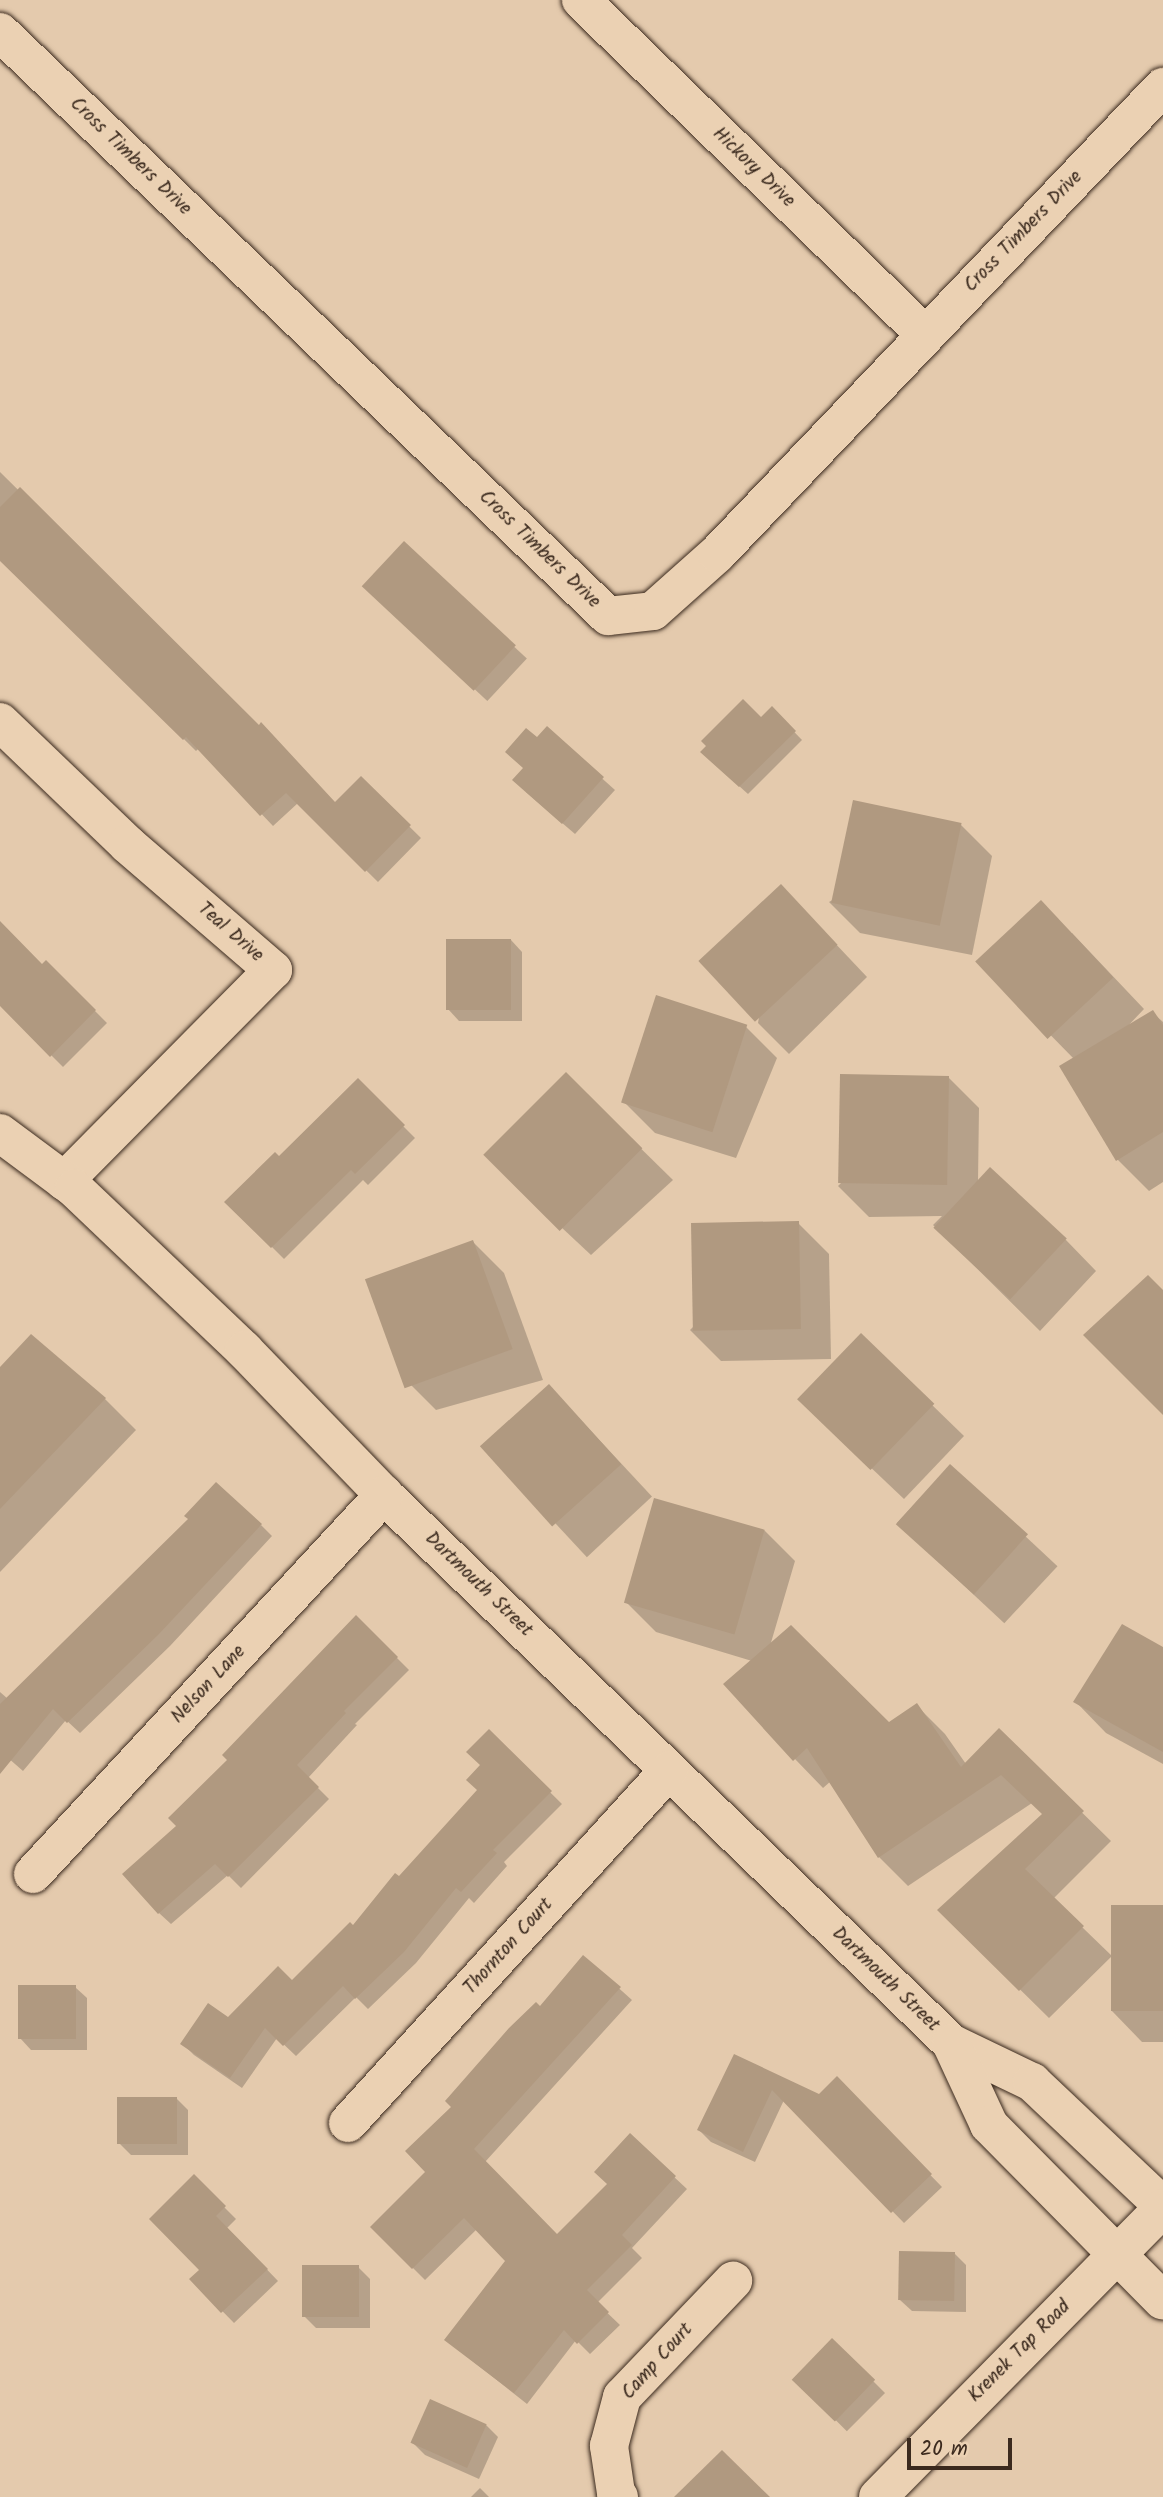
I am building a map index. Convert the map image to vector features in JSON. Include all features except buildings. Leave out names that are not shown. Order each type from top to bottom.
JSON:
[{"type":"street","name":"Hickory Drive","points":[[581,0],[926,335]]},
{"type":"street","name":"Cross Timbers Drive","points":[[0,32],[608,616],[653,611],[717,554],[1163,87]]},
{"type":"street","name":"Teal Drive","points":[[0,722],[127,844],[273,970],[64,1181]]},
{"type":"street","name":"Dartmouth Street","points":[[0,1133],[64,1181],[244,1350],[384,1495],[951,2043],[1032,2082],[1163,2207]]},
{"type":"street","name":"Nelson Lane","points":[[33,1874],[384,1495]]},
{"type":"street","name":"Thornton Court","points":[[348,2123],[669,1770]]},
{"type":"street","name":"Dartmouth Street","points":[[951,2043],[989,2125],[1163,2301]]},
{"type":"street","name":"Krenek Tap Road","points":[[878,2497],[1163,2207]]},
{"type":"street","name":"Camp Court","points":[[620,2497],[616,2493],[609,2446],[622,2397],[733,2281]]}]
